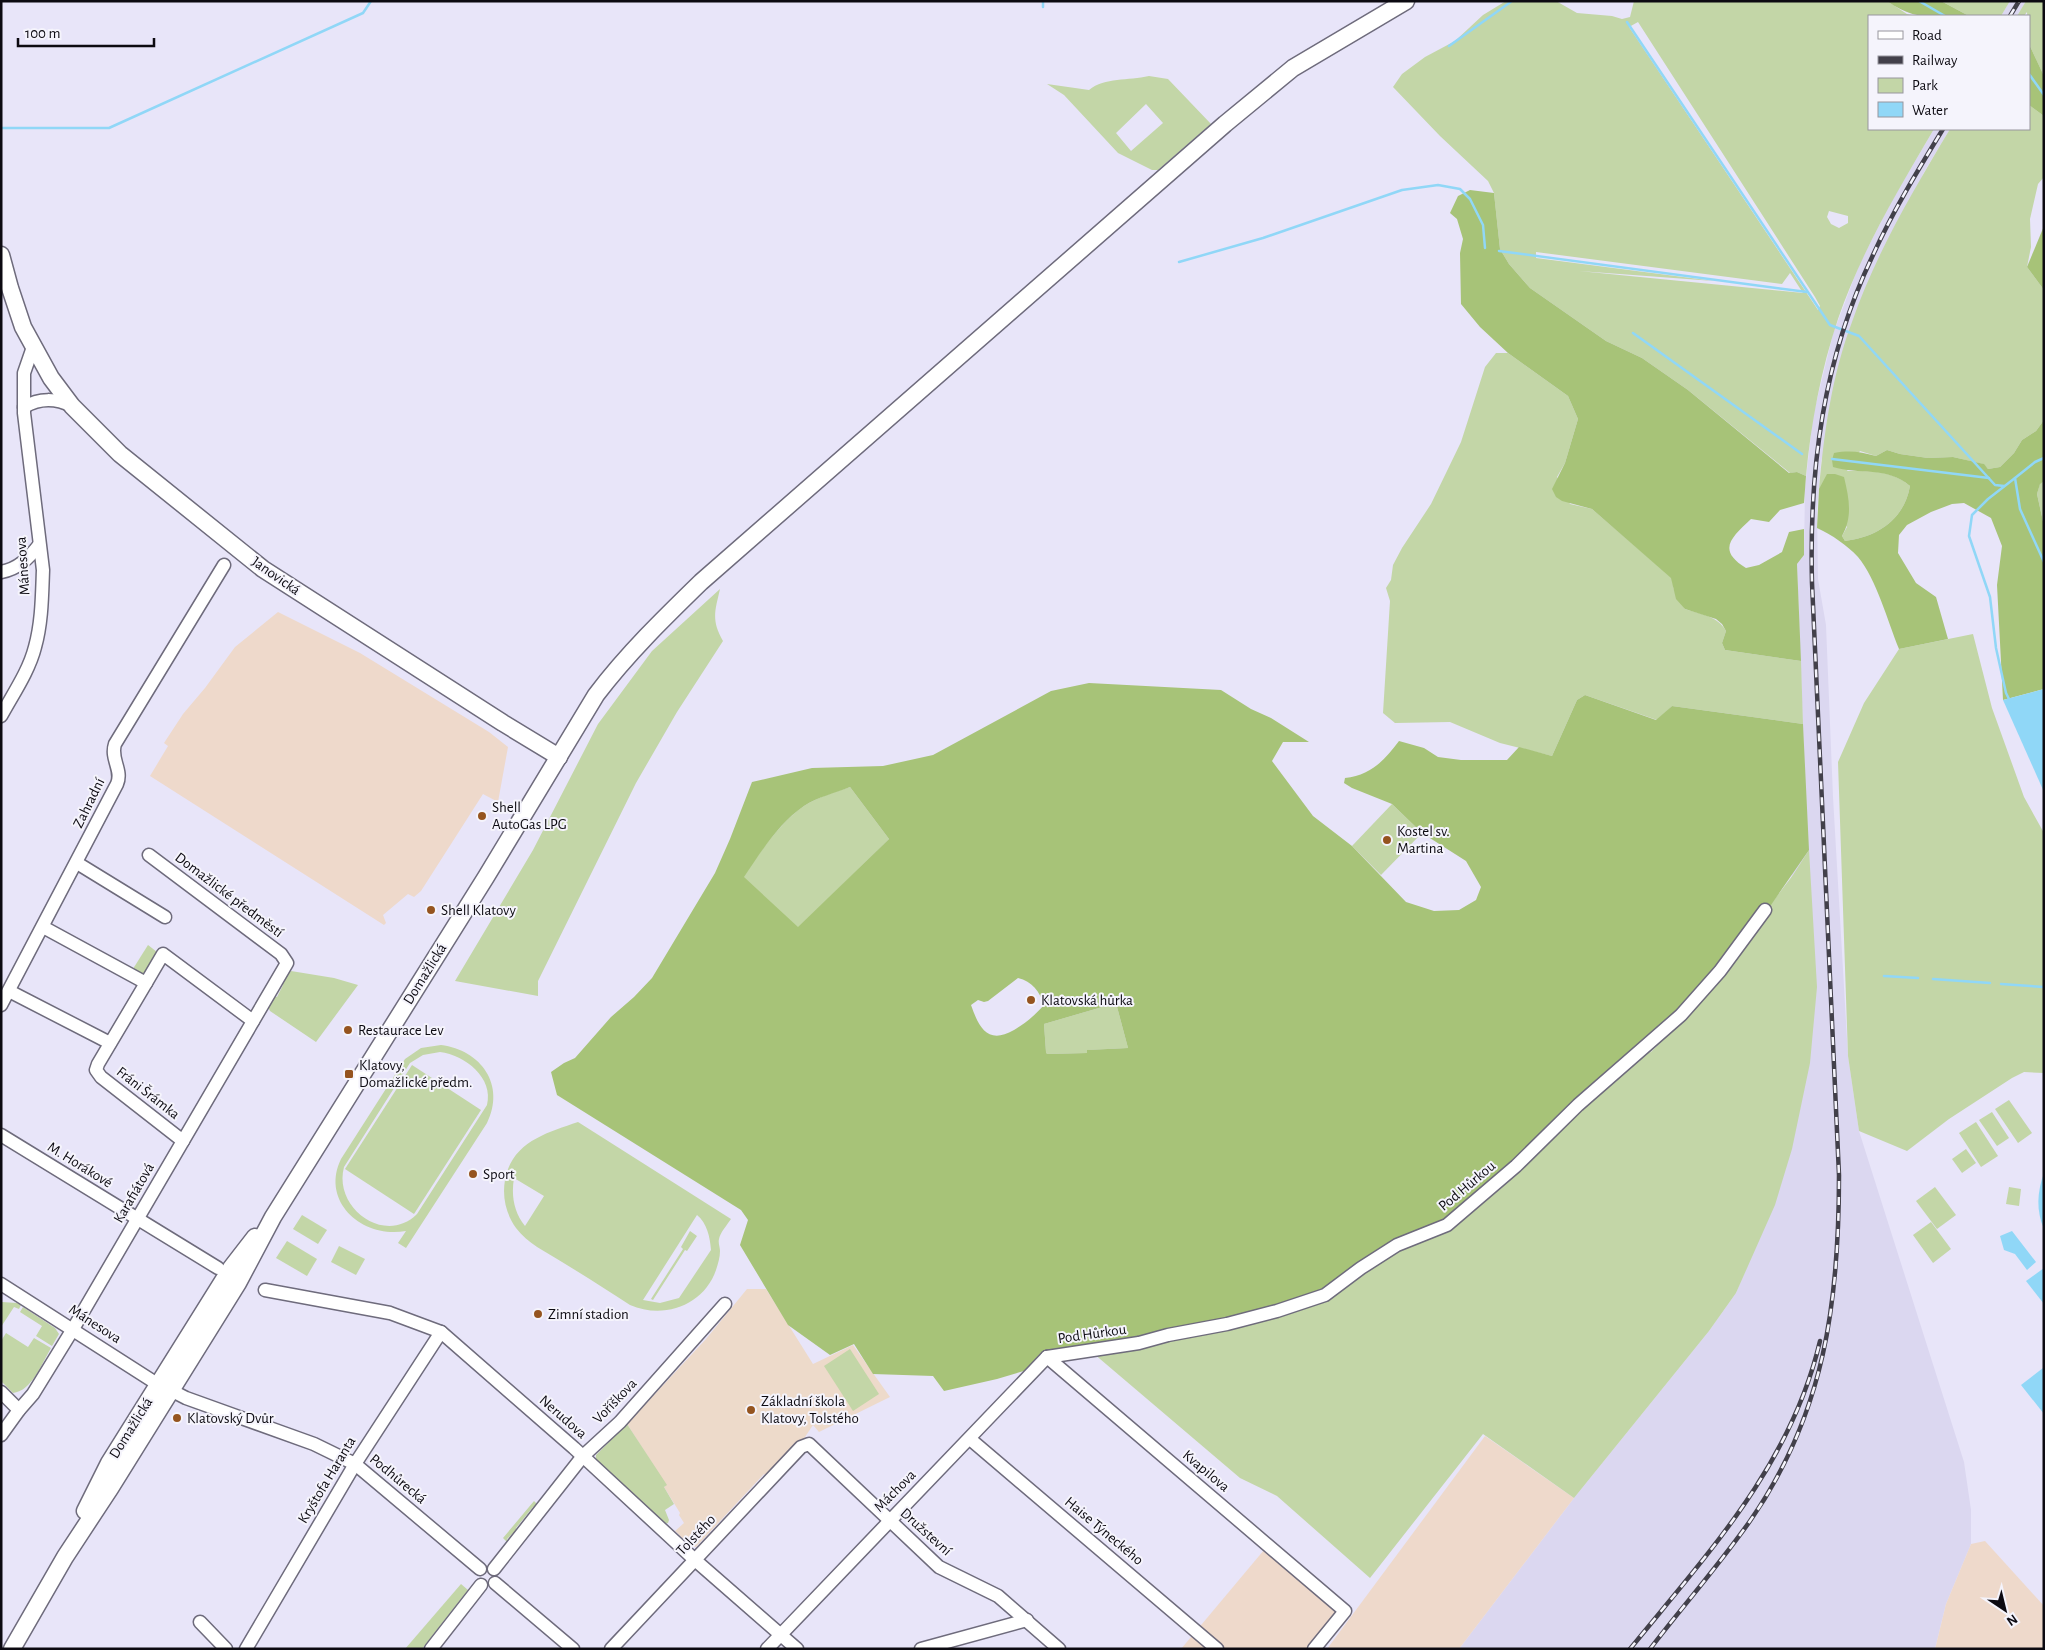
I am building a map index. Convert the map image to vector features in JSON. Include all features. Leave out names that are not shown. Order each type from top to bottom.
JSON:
[{"type":"main road","name":"Domažlická","points":[[4,1649],[40,1583],[90,1502],[109,1463],[165,1387],[242,1276],[273,1217],[596,695],[610,676],[662,620],[736,551],[1218,131],[1293,68],[1406,1]]},
{"type":"main road","name":"Janovická","points":[[1,256],[15,306],[33,348],[51,378],[72,406],[120,454],[263,568],[559,757]]},
{"type":"main road","name":"Domažlická","points":[[12,1649],[61,1564],[85,1528],[165,1387]]},
{"type":"street","name":"Mánesova","points":[[1,716],[25,672],[35,648],[42,596],[43,570],[24,406],[24,373],[33,348]]},
{"type":"street","points":[[24,406],[46,400],[59,401],[72,406]]},
{"type":"street","points":[[1,572],[18,566],[29,558],[39,545]]},
{"type":"street","name":"Zahradní","points":[[1,1005],[119,781],[113,756],[115,744],[224,565]]},
{"type":"street","name":"Domažlické předměstí","points":[[149,855],[281,954],[287,963]]},
{"type":"street","points":[[76,863],[165,917]]},
{"type":"street","name":"Pod Hůrkou","points":[[1047,1357],[1139,1343],[1168,1334],[1227,1324],[1325,1295],[1361,1268],[1398,1245],[1447,1224],[1516,1166],[1578,1104],[1681,1015],[1720,971],[1765,910]]},
{"type":"street","points":[[43,927],[146,983]]},
{"type":"street","points":[[8,991],[110,1043],[146,983],[159,951],[254,1021]]},
{"type":"street","name":"Karafiátová","points":[[1,1435],[19,1410],[34,1394],[74,1329],[287,963]]},
{"type":"street","name":"Fráni Šrámka","points":[[110,1043],[98,1064],[98,1074],[183,1141]]},
{"type":"street","name":"M. Horákové","points":[[1,1135],[218,1268]]},
{"type":"street","name":"Mánesova","points":[[1,1284],[165,1387]]},
{"type":"street","name":"Nerudova","points":[[265,1290],[390,1313],[441,1332],[583,1456],[695,1560],[797,1649]]},
{"type":"street","name":"Voříškova","points":[[494,1569],[583,1456],[620,1422],[724,1304]]},
{"type":"street","name":"Kryštofa Haranta","points":[[246,1649],[355,1464],[441,1332]]},
{"type":"street","name":"Máchova","points":[[767,1649],[1047,1357]]},
{"type":"street","name":"Kvapilova","points":[[1047,1357],[1345,1611],[1314,1649]]},
{"type":"street","name":"Podhůrecká","points":[[165,1387],[186,1398],[314,1444],[355,1464],[480,1569]]},
{"type":"street","points":[[1,1392],[19,1410]]},
{"type":"street","name":"Haise Týneckého","points":[[970,1439],[1217,1649]]},
{"type":"street","name":"Družstevní","points":[[805,1444],[809,1444],[938,1567],[998,1596],[1059,1649]]},
{"type":"street","name":"Tolstého","points":[[612,1649],[805,1444]]},
{"type":"street","points":[[486,1566],[494,1569],[497,1575],[495,1583],[490,1586],[481,1584],[477,1577],[480,1569],[486,1566]]},
{"type":"street","points":[[495,1583],[573,1649]]},
{"type":"street","points":[[431,1649],[481,1584]]},
{"type":"street","points":[[921,1649],[1026,1620]]},
{"type":"street","points":[[200,1622],[226,1649]]},
{"type":"shaded area","points":[[2010,1],[2026,1],[2018,15],[2002,15]]},
{"type":"shaded area","points":[[1933,130],[1949,130],[1923,174],[1821,461],[1817,510],[1818,579],[1826,625],[1833,797],[1848,1056],[1859,1131],[1964,1462],[1971,1510],[1971,1544],[1946,1604],[1935,1649],[1459,1649],[1574,1498],[1709,1331],[1736,1293],[1753,1253],[1804,756],[1797,564],[1804,555],[1805,488],[1813,416],[1833,334],[1859,265],[1891,202]]},
{"type":"shaded area","points":[[278,612],[360,653],[489,732],[508,747],[498,802],[483,794],[421,891],[414,897],[408,894],[383,915],[386,923],[384,925],[150,776],[168,746],[164,743],[183,714],[235,647]]},
{"type":"shaded area","name":"Základní škola Klatovy, Tolstého","points":[[747,1289],[766,1289],[813,1364],[853,1345],[890,1397],[819,1432],[813,1425],[805,1437],[767,1477],[764,1474],[696,1547],[691,1546],[675,1531],[684,1523],[679,1515],[680,1513],[664,1487],[666,1485],[627,1424],[706,1339]]},
{"type":"shaded area","points":[[1485,1436],[1574,1498],[1459,1649],[1327,1649]]},
{"type":"shaded area","points":[[1985,1541],[2044,1606],[2044,1649],[1935,1649],[1946,1604],[1971,1544]]},
{"type":"shaded area","points":[[1264,1550],[1339,1614],[1308,1649],[1181,1649]]},
{"type":"green space","points":[[1506,1],[1556,1],[1577,13],[1612,16],[1622,19],[1630,17],[1634,1],[1887,1],[1912,15],[1868,15],[1868,130],[1933,130],[1894,198],[1847,294],[1838,319],[1817,397],[1806,476],[1797,472],[1790,473],[1688,390],[1642,358],[1606,341],[1530,288],[1509,264],[1500,249],[1494,193],[1488,181],[1440,136],[1393,87],[1402,74],[1425,57],[1455,41],[1483,15]],"holes":[[[1638,22],[1820,306],[1818,310],[1629,27]],[[1829,211],[1848,216],[1848,223],[1839,228],[1831,224],[1827,217]],[[1536,252],[1782,284],[1790,273],[1803,293],[1579,271],[1714,281],[1536,258]]]},
{"type":"green space","points":[[1887,1],[1941,1],[1967,15],[1917,15],[1897,8]]},
{"type":"green space","points":[[1941,1],[2010,1],[2002,15],[1967,15]]},
{"type":"green space","points":[[2026,1],[2044,1],[2044,76],[2030,46],[2030,15],[2027,15],[2027,12],[2025,15],[2018,15]]},
{"type":"green space","points":[[2030,46],[2044,76],[2044,116],[2030,106]]},
{"type":"green space","points":[[1149,76],[1168,79],[1211,124],[1158,170],[1152,170],[1118,153],[1064,95],[1047,84],[1089,90],[1109,81]],"holes":[[[1146,104],[1163,123],[1131,151],[1116,133]]]},
{"type":"green space","points":[[2030,106],[2044,116],[2044,177],[2038,184],[2030,219],[2031,247],[2027,267],[2044,290],[2044,420],[2036,431],[2022,440],[2014,453],[2000,467],[1988,469],[1983,464],[1953,457],[1928,458],[1887,450],[1876,456],[1860,451],[1847,471],[1880,472],[1896,477],[1910,486],[1902,508],[1887,525],[1868,536],[1845,541],[1842,536],[1847,527],[1819,489],[1823,446],[1834,383],[1845,342],[1872,271],[1922,176],[1949,130],[2030,130]]},
{"type":"green space","points":[[1470,190],[1494,193],[1500,249],[1509,264],[1530,288],[1606,341],[1642,358],[1688,390],[1789,473],[1797,472],[1806,476],[1804,503],[1780,510],[1769,522],[1751,519],[1733,538],[1729,549],[1731,555],[1746,568],[1759,565],[1782,552],[1789,532],[1804,529],[1804,555],[1797,564],[1801,661],[1725,650],[1722,643],[1726,631],[1722,624],[1716,619],[1685,609],[1676,599],[1671,578],[1592,509],[1562,501],[1556,497],[1552,489],[1565,463],[1578,419],[1568,396],[1508,353],[1480,327],[1461,304],[1460,253],[1463,239],[1457,219],[1450,213],[1458,196]]},
{"type":"green space","points":[[2044,226],[2044,290],[2027,267]]},
{"type":"green space","points":[[1496,353],[1508,353],[1568,396],[1578,419],[1565,463],[1557,477],[1570,504],[1592,509],[1672,578],[1674,590],[1685,609],[1708,616],[1723,626],[1726,631],[1722,643],[1725,650],[1801,661],[1803,724],[1672,706],[1657,720],[1585,695],[1577,700],[1552,756],[1500,743],[1450,722],[1395,723],[1383,713],[1390,601],[1386,588],[1391,580],[1393,565],[1431,504],[1461,442],[1485,367]]},
{"type":"green space","points":[[2044,420],[2044,481],[2040,484],[2037,494],[2044,526],[2044,689],[2003,700],[1997,585],[2002,546],[1991,518],[1964,503],[1952,504],[1931,512],[1907,525],[1899,535],[1898,553],[1916,583],[1936,597],[1948,639],[1899,649],[1876,588],[1858,557],[1844,544],[1817,528],[1819,489],[1827,474],[1844,477],[1849,514],[1842,536],[1845,541],[1868,536],[1887,525],[1895,517],[1907,498],[1910,486],[1901,480],[1882,473],[1833,467],[1834,453],[1855,452],[1876,456],[1887,450],[1928,458],[1953,457],[1984,464],[1988,469],[2000,467],[2014,453],[2022,440],[2036,431]]},
{"type":"green space","points":[[2044,481],[2044,526],[2037,494],[2040,483]]},
{"type":"green space","points":[[720,589],[715,621],[723,641],[677,712],[636,783],[538,981],[538,996],[455,981],[533,850],[598,724],[652,651]]},
{"type":"green space","points":[[1973,634],[1992,708],[2024,797],[2044,833],[2044,1073],[2024,1072],[2012,1078],[1949,1119],[1907,1151],[1859,1131],[1848,1056],[1838,762],[1864,703],[1899,649]]},
{"type":"green space","points":[[1089,683],[1221,690],[1251,709],[1271,718],[1309,742],[1283,742],[1272,761],[1313,816],[1352,846],[1406,902],[1434,911],[1459,910],[1476,900],[1481,887],[1466,861],[1422,833],[1392,804],[1352,788],[1344,783],[1345,778],[1362,774],[1376,766],[1399,741],[1424,748],[1438,757],[1461,760],[1507,760],[1519,747],[1552,756],[1577,700],[1585,695],[1656,720],[1672,706],[1803,724],[1809,850],[1744,944],[1688,1013],[1650,1052],[1637,1056],[1454,1221],[1398,1247],[1325,1298],[1061,1360],[997,1379],[944,1391],[933,1376],[873,1374],[854,1344],[830,1355],[788,1325],[740,1245],[748,1220],[741,1210],[557,1095],[551,1072],[575,1058],[611,1017],[652,978],[715,873],[752,782],[812,768],[883,766],[933,755],[1051,691]],"holes":[[[850,787],[889,839],[798,927],[744,877],[771,839],[795,813],[815,800]],[[1018,978],[1023,979],[1035,988],[1044,1005],[1030,1019],[1014,1030],[997,1036],[991,1035],[981,1027],[971,1005],[978,1000],[988,1001]],[[1116,1003],[1128,1048],[1087,1050],[1087,1053],[1047,1054],[1044,1024]]]},
{"type":"green space","points":[[850,787],[889,839],[798,928],[743,877],[770,839],[795,813],[815,800]]},
{"type":"green space","points":[[1392,804],[1422,833],[1381,875],[1352,846]]},
{"type":"green space","points":[[1809,850],[1817,987],[1810,1063],[1792,1149],[1775,1205],[1736,1293],[1709,1331],[1574,1498],[1483,1434],[1370,1578],[1277,1496],[1240,1478],[1093,1353],[1637,1056],[1651,1052],[1688,1013],[1793,875]]},
{"type":"green space","points":[[148,945],[157,952],[145,976],[131,972]]},
{"type":"green space","points":[[291,971],[334,978],[358,985],[316,1042],[270,1011],[268,1007],[274,996],[277,997],[283,985],[281,984]]},
{"type":"green space","points":[[1116,1003],[1128,1048],[1088,1050],[1087,1053],[1047,1054],[1044,1024]]},
{"type":"green space","points":[[441,1045],[455,1048],[468,1054],[478,1062],[486,1072],[491,1083],[493,1095],[492,1109],[487,1123],[406,1248],[398,1243],[406,1231],[390,1232],[375,1229],[361,1223],[350,1214],[341,1203],[336,1190],[336,1175],[341,1159],[405,1059],[421,1048]],"holes":[[[440,1052],[468,1063],[482,1077],[488,1095],[487,1105],[417,1214],[404,1223],[391,1226],[377,1224],[364,1218],[346,1196],[343,1182],[344,1167],[410,1063],[423,1055]]]},
{"type":"green space","points":[[412,1065],[481,1110],[414,1214],[345,1169]]},
{"type":"green space","points":[[2009,1100],[2032,1133],[2018,1143],[1995,1109]]},
{"type":"green space","points":[[1992,1112],[2009,1138],[1997,1146],[1979,1120]]},
{"type":"green space","points":[[578,1122],[731,1219],[719,1240],[720,1251],[716,1270],[702,1292],[692,1300],[669,1310],[656,1311],[630,1305],[537,1247],[516,1228],[506,1205],[504,1186],[509,1167],[515,1156],[532,1141],[543,1135]],"holes":[[[514,1178],[544,1196],[525,1226],[514,1204]],[[697,1215],[707,1231],[711,1250],[679,1298],[660,1303],[643,1300]]]},
{"type":"green space","points":[[1976,1122],[1998,1156],[1981,1167],[1959,1133]]},
{"type":"green space","points":[[1966,1149],[1976,1163],[1962,1173],[1952,1159]]},
{"type":"green space","points":[[1935,1187],[1956,1215],[1937,1229],[1916,1201]]},
{"type":"green space","points":[[2009,1187],[2021,1189],[2019,1206],[2006,1204]]},
{"type":"green space","points":[[302,1215],[327,1230],[318,1244],[293,1229]]},
{"type":"green space","points":[[1931,1222],[1951,1249],[1933,1263],[1913,1235]]},
{"type":"green space","points":[[690,1231],[697,1236],[687,1251],[685,1250],[653,1300],[651,1299],[683,1249],[681,1247]]},
{"type":"green space","points":[[287,1241],[317,1259],[307,1276],[276,1258]]},
{"type":"green space","points":[[339,1246],[365,1259],[356,1275],[331,1262]]},
{"type":"green space","points":[[2,1302],[21,1305],[19,1309],[14,1307],[1,1327]]},
{"type":"green space","points":[[23,1307],[55,1328],[59,1334],[52,1346],[36,1336],[42,1326],[20,1312]]},
{"type":"green space","points":[[6,1333],[28,1347],[34,1338],[51,1348],[31,1382],[20,1391],[13,1393],[1,1381],[1,1341]]},
{"type":"green space","points":[[850,1349],[879,1394],[853,1411],[824,1366]]},
{"type":"green space","points":[[627,1424],[667,1485],[664,1487],[674,1504],[665,1510],[669,1520],[668,1523],[665,1524],[596,1462],[596,1455]]},
{"type":"green space","points":[[534,1501],[538,1505],[536,1508],[533,1507],[516,1528],[517,1533],[513,1533],[507,1539],[508,1543],[503,1538]]},
{"type":"green space","points":[[461,1584],[468,1590],[422,1649],[405,1649]]},
{"type":"water","points":[[2044,689],[2044,792],[2003,700]]},
{"type":"water","points":[[2044,1173],[2044,1229],[2038,1201]]},
{"type":"water","points":[[2012,1231],[2036,1262],[2027,1270],[2015,1254],[2004,1250],[2000,1236]]},
{"type":"water","points":[[2044,1268],[2044,1304],[2026,1281]]},
{"type":"water","points":[[2044,1369],[2044,1414],[2021,1385]]},
{"type":"waterway","points":[[1,128],[109,128],[363,13],[371,1]]},
{"type":"waterway","points":[[1043,1],[1043,7]]},
{"type":"waterway","points":[[1449,46],[1512,1]]},
{"type":"waterway","points":[[1919,1],[1943,15]]},
{"type":"waterway","points":[[1627,22],[1830,325],[1859,336],[1995,485],[2004,486]]},
{"type":"waterway","points":[[2030,75],[2044,95]]},
{"type":"waterway","points":[[1179,262],[1263,238],[1402,190],[1438,185],[1460,189],[1470,199],[1483,225],[1485,248]]},
{"type":"waterway","points":[[1499,251],[1807,292]]},
{"type":"waterway","points":[[1633,333],[1802,454]]},
{"type":"waterway","points":[[2044,458],[2035,462],[2015,478],[2020,509],[2044,562]]},
{"type":"waterway","points":[[1832,459],[1989,478]]},
{"type":"waterway","points":[[2010,701],[2006,693],[1996,648],[1990,597],[1969,536],[1972,515],[1988,499],[2015,478]]},
{"type":"waterway","points":[[1884,976],[1918,978]]},
{"type":"waterway","points":[[1933,979],[1990,983]]},
{"type":"waterway","points":[[2001,984],[2044,987]]},
{"type":"railway","points":[[2011,15],[2019,1]]},
{"type":"railway","points":[[1650,1649],[1750,1521],[1775,1480],[1796,1439],[1811,1398],[1823,1355],[1831,1312],[1836,1267],[1839,1175],[1812,583],[1813,498],[1817,456],[1831,375],[1842,334],[1856,295],[1889,223],[1942,130]]},
{"type":"railway","points":[[1630,1649],[1717,1542],[1768,1468],[1789,1428],[1807,1386],[1820,1341]]},
{"type":"place","name":"Shell AutoGas LPG","points":[[482,816]]},
{"type":"place","name":"Kostel sv. Martina","points":[[1387,840]]},
{"type":"place","name":"Shell Klatovy","points":[[431,910]]},
{"type":"place","name":"Klatovská hůrka","points":[[1031,1000]]},
{"type":"place","name":"Restaurace Lev","points":[[348,1030]]},
{"type":"place","name":"Klatovy, Domažlické předm.","points":[[349,1074]]},
{"type":"place","name":"Sport","points":[[473,1174]]},
{"type":"place","name":"Zimní stadion","points":[[538,1314]]},
{"type":"place","name":"Základní škola Klatovy, Tolstého","points":[[751,1410]]},
{"type":"place","name":"Klatovský Dvůr","points":[[177,1418]]}]
